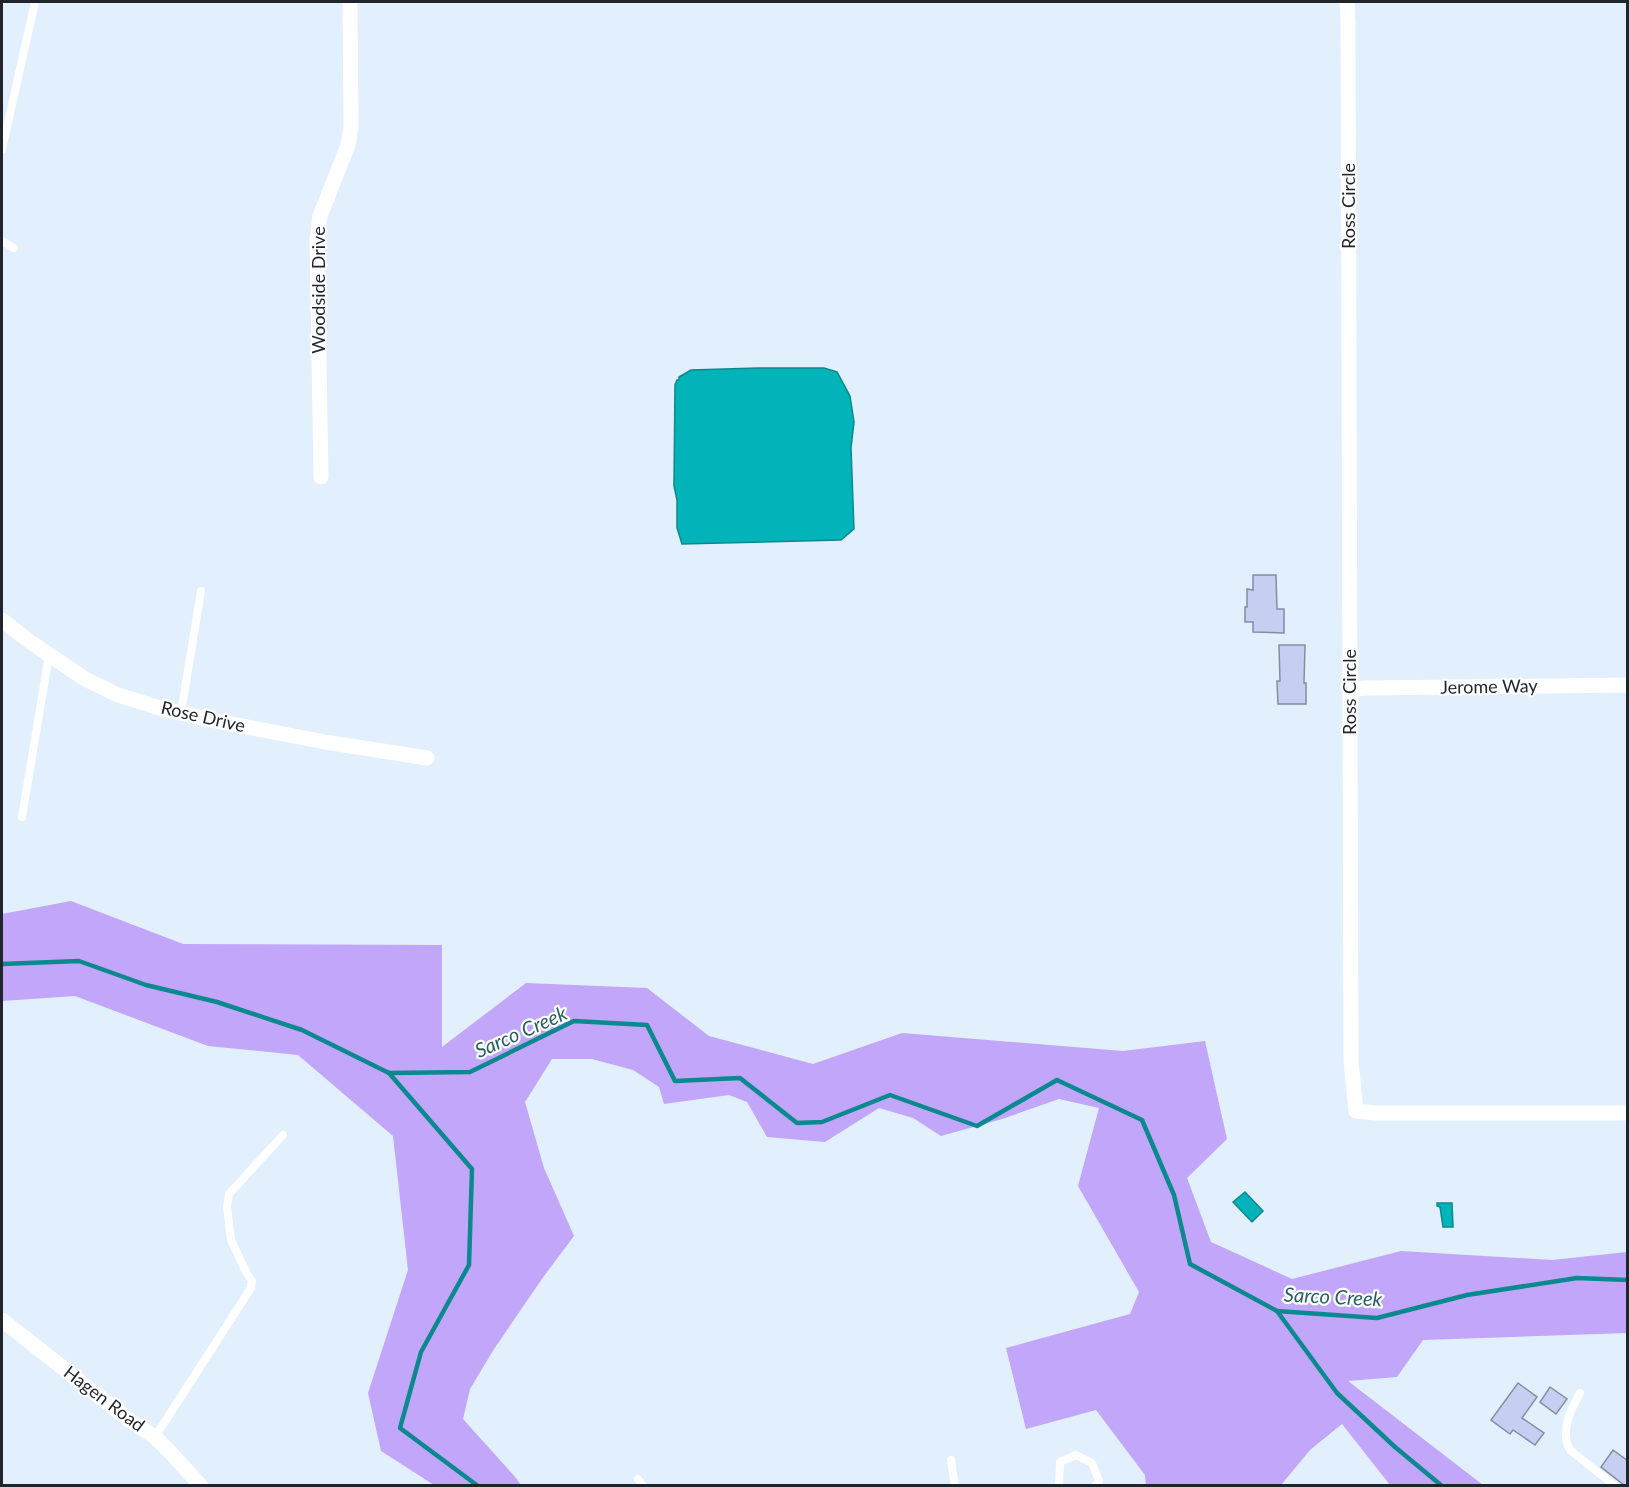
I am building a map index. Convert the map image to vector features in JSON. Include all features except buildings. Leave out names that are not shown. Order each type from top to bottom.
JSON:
[{"type":"street","name":"Woodside Drive","points":[[321,477],[317,238],[320,216],[348,146],[351,127],[350,2]]},
{"type":"street","name":"Ross Circle","points":[[1347,2],[1351,1061],[1356,1111],[1376,1113],[1628,1113]]},
{"type":"street","name":"Rose Drive","points":[[2,620],[85,679],[118,695],[181,713],[325,742],[427,758]]},
{"type":"street","name":"Jerome Way","points":[[1350,690],[1628,686]]},
{"type":"street","name":"Hagen Road","points":[[2,1320],[154,1437],[201,1485]]},
{"type":"lane","points":[[2,149],[35,2]]},
{"type":"lane","points":[[2,241],[14,248]]},
{"type":"lane","points":[[181,713],[201,591]]},
{"type":"lane","points":[[22,817],[50,655]]},
{"type":"lane","points":[[154,1437],[251,1288],[252,1281],[231,1240],[227,1207],[230,1194],[283,1135]]},
{"type":"lane","points":[[1580,1393],[1569,1416],[1566,1443],[1570,1450],[1615,1485]]},
{"type":"lane","points":[[1059,1485],[1060,1462],[1076,1455],[1092,1463],[1099,1481],[1095,1485]]},
{"type":"lane","points":[[951,1460],[955,1485]]},
{"type":"shaded area","points":[[71,901],[183,944],[442,945],[442,1047],[526,983],[647,988],[709,1036],[813,1064],[902,1033],[1123,1051],[1205,1041],[1227,1139],[1187,1178],[1211,1242],[1292,1279],[1401,1251],[1552,1260],[1627,1252],[1627,1333],[1423,1340],[1397,1377],[1348,1381],[1483,1485],[1390,1485],[1342,1424],[1310,1450],[1281,1485],[1146,1485],[1145,1475],[1096,1410],[1026,1429],[1006,1348],[1130,1314],[1139,1292],[1078,1186],[1099,1108],[1059,1099],[1002,1119],[941,1136],[913,1118],[879,1108],[825,1142],[767,1137],[747,1102],[729,1095],[664,1104],[659,1087],[633,1070],[592,1059],[552,1059],[525,1102],[544,1168],[574,1236],[494,1349],[470,1389],[463,1419],[521,1485],[434,1485],[381,1451],[368,1393],[408,1270],[393,1136],[298,1055],[208,1046],[75,996],[2,1001],[2,914]]},
{"type":"water","points":[[824,368],[837,372],[850,396],[854,422],[851,448],[854,529],[841,540],[682,544],[677,528],[677,500],[674,486],[675,385],[677,380],[691,370]]},
{"type":"water","points":[[1245,1192],[1263,1211],[1252,1222],[1233,1202]]},
{"type":"water","points":[[1437,1203],[1452,1203],[1453,1227],[1443,1227],[1440,1207]]},
{"type":"waterway","name":"Sarco Creek","points":[[2,964],[79,961],[146,985],[217,1002],[302,1030],[389,1073],[470,1072],[574,1021],[647,1025],[675,1081],[740,1078],[797,1123],[822,1122],[890,1095],[977,1126],[1057,1080],[1142,1120],[1174,1195],[1190,1264],[1277,1311],[1377,1318],[1467,1295],[1577,1278],[1628,1280]]},
{"type":"waterway","points":[[389,1073],[472,1169],[469,1265],[421,1352],[400,1428],[478,1486]]},
{"type":"waterway","points":[[1277,1311],[1337,1393],[1395,1447],[1442,1486]]}]
